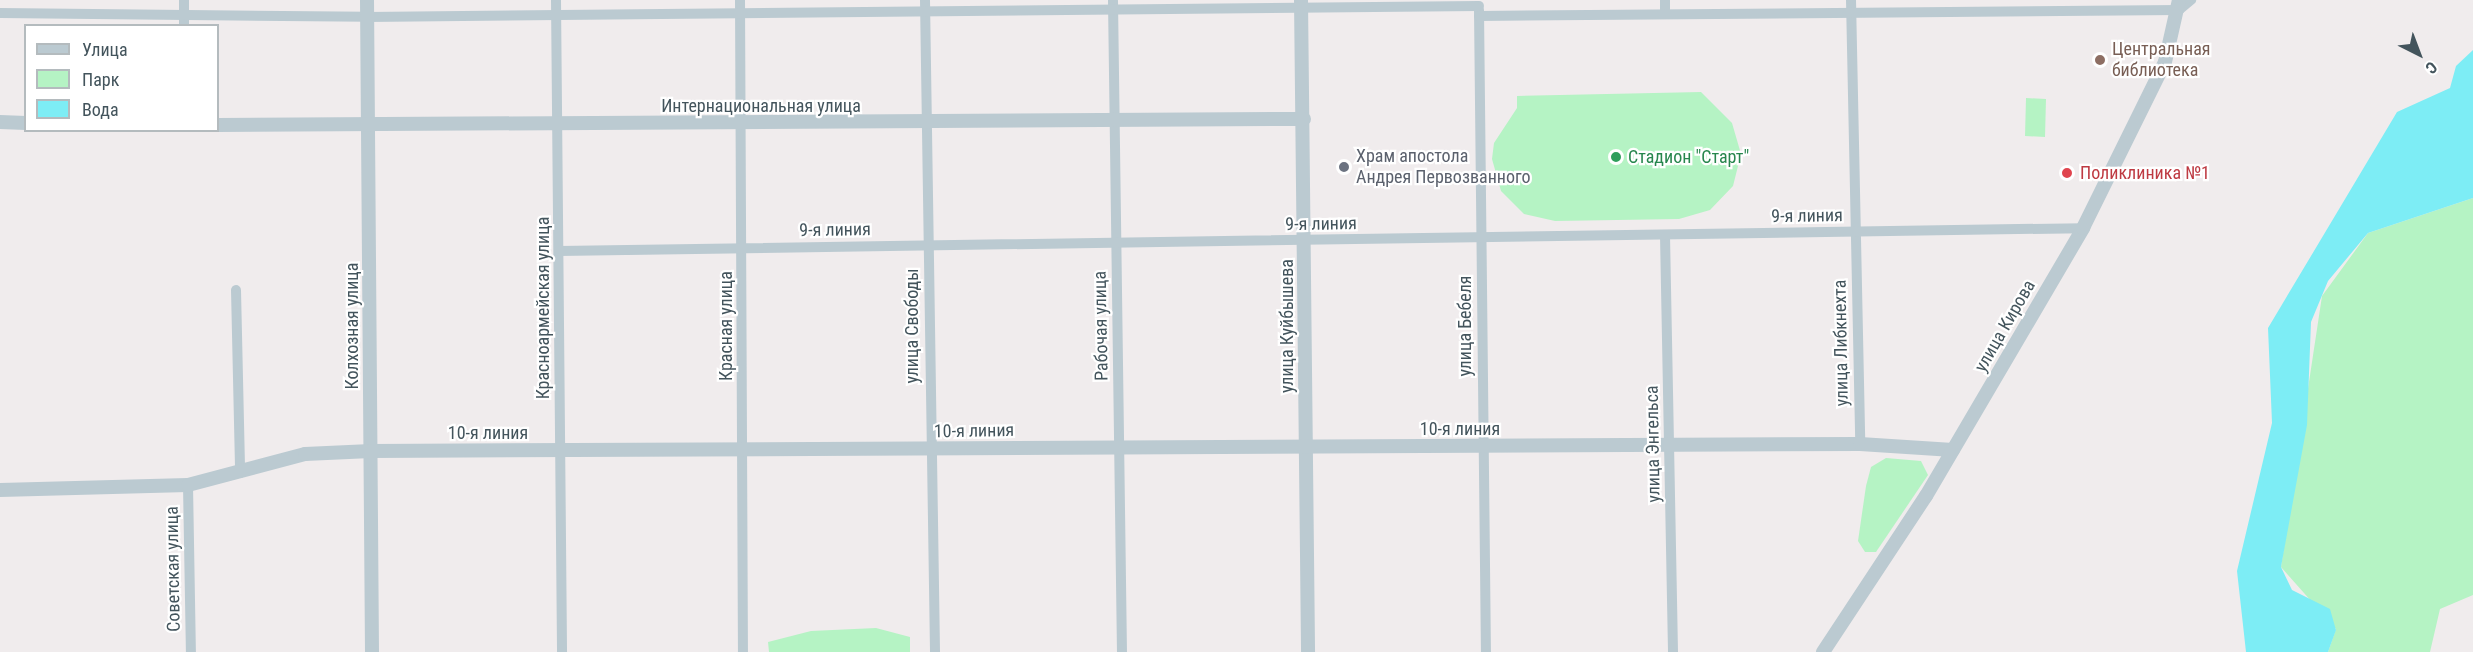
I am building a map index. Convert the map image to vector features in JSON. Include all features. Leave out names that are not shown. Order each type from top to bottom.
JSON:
[{"type":"street","points":[[184,0],[184,20]]},
{"type":"street","name":"Колхозная улица","points":[[367,0],[372,652]]},
{"type":"street","name":"Красноармейская улица","points":[[556,0],[559,125],[562,652]]},
{"type":"street","name":"Красная улица","points":[[740,0],[743,652]]},
{"type":"street","points":[[1665,0],[1665,14]]},
{"type":"street","points":[[1851,0],[1851,12]]},
{"type":"street","points":[[0,12],[184,20],[556,14],[740,15],[926,6],[1301,3],[1665,14],[2179,5],[2192,0]]},
{"type":"street","name":"улица Куйбышева","points":[[1301,3],[1308,652]]},
{"type":"street","name":"Рабочая улица","points":[[1113,4],[1122,652]]},
{"type":"street","name":"улица Кирова","points":[[1823,652],[1953,450],[2083,228],[2144,111],[2179,5]]},
{"type":"street","name":"улица Свободы","points":[[926,6],[929,449],[935,652]]},
{"type":"street","name":"улица Бебеля","points":[[1479,8],[1486,652]]},
{"type":"street","name":"улица Либкнехта","points":[[1851,12],[1860,444]]},
{"type":"street","name":"Интернациональная улица","points":[[219,125],[1115,123],[1304,119]]},
{"type":"street","points":[[0,122],[24,123]]},
{"type":"street","name":"9-я линия","points":[[559,251],[1665,235],[1855,237],[2083,228]]},
{"type":"street","name":"улица Энгельса","points":[[1665,235],[1673,652]]},
{"type":"street","points":[[236,290],[240,473]]},
{"type":"street","name":"10-я линия","points":[[0,490],[188,485],[305,454],[371,451],[1119,446],[1483,448],[1860,444],[1953,450]]},
{"type":"street","name":"Советская улица","points":[[188,485],[191,652]]},
{"type":"green space","name":"Стадион \"Старт\"","points":[[1701,92],[1732,123],[1741,154],[1733,186],[1710,210],[1679,219],[1555,221],[1524,214],[1501,191],[1492,159],[1494,143],[1517,108],[1517,96]]},
{"type":"green space","points":[[2026,98],[2046,99],[2045,137],[2025,136]]},
{"type":"green space","points":[[2473,198],[2473,595],[2440,609],[2430,652],[2328,652],[2336,629],[2281,567],[2322,296],[2368,233]]},
{"type":"green space","points":[[1886,458],[1921,461],[1928,475],[1876,552],[1865,552],[1858,541],[1866,486],[1871,467]]},
{"type":"green space","points":[[876,628],[910,637],[910,652],[769,652],[768,642],[811,631]]},
{"type":"water","points":[[2473,50],[2473,198],[2368,233],[2328,281],[2311,322],[2307,425],[2281,567],[2292,590],[2330,609],[2336,630],[2328,652],[2246,652],[2237,571],[2272,423],[2268,328],[2397,112],[2450,88],[2456,66]]},
{"type":"place","name":"Центральная библиотека","points":[[2100,60]]},
{"type":"place","name":"Стадион \"Старт\"","points":[[1616,157]]},
{"type":"place","name":"Храм апостола Андрея Первозванного","points":[[1344,167]]},
{"type":"place","name":"Поликлиника №1","points":[[2067,173]]}]
